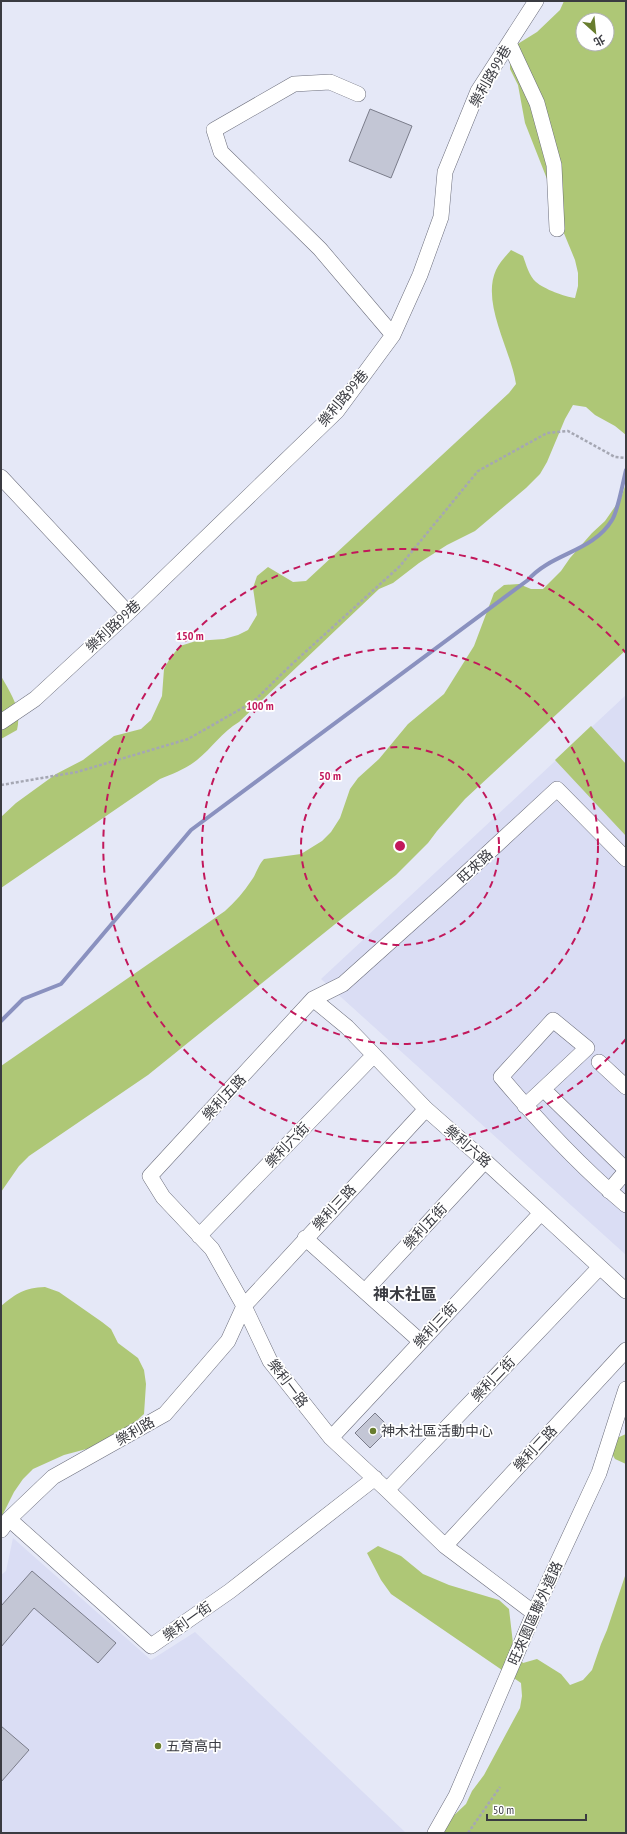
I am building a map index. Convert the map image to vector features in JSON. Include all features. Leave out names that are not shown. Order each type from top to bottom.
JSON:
[{"type":"street","name":"樂利路99巷","points":[[1,722],[35,698],[128,613],[336,411],[393,335],[420,275],[441,217],[445,172],[478,91],[536,1]]},
{"type":"street","points":[[509,43],[537,103],[554,165],[557,229]]},
{"type":"street","points":[[358,94],[330,82],[294,84],[214,130],[221,152],[320,249],[393,335]]},
{"type":"street","points":[[1,477],[128,613]]},
{"type":"street","name":"旺來路","points":[[314,999],[343,984],[557,790],[626,859]]},
{"type":"street","name":"樂利六路","points":[[314,999],[346,1027],[426,1109],[485,1161],[599,1268],[626,1291]]},
{"type":"street","name":"樂利五路","points":[[163,1197],[150,1176],[314,999]]},
{"type":"street","points":[[525,1106],[587,1048],[553,1020],[501,1077],[525,1106],[609,1191],[626,1205]]},
{"type":"street","name":"樂利六街","points":[[200,1236],[374,1055]]},
{"type":"street","points":[[599,1062],[626,1087]]},
{"type":"street","points":[[543,1089],[626,1171],[609,1191]]},
{"type":"street","name":"樂利三路","points":[[244,1306],[305,1238],[426,1109]]},
{"type":"street","name":"樂利五街","points":[[365,1291],[485,1161]]},
{"type":"street","name":"樂利一路","points":[[163,1197],[212,1249],[244,1306],[270,1361],[330,1438],[388,1490],[445,1546],[534,1613]]},
{"type":"street","name":"樂利三街","points":[[330,1438],[541,1213]]},
{"type":"street","points":[[305,1238],[420,1341]]},
{"type":"street","name":"樂利二街","points":[[388,1490],[599,1268]]},
{"type":"street","name":"樂利路","points":[[5,1525],[53,1477],[165,1414],[228,1341],[244,1306]]},
{"type":"street","name":"樂利二路","points":[[445,1546],[626,1350]]},
{"type":"street","name":"旺來園區聯外道路","points":[[435,1833],[456,1796],[534,1613],[599,1473],[626,1389]]},
{"type":"street","name":"樂利一街","points":[[5,1525],[151,1646],[230,1591],[374,1478]]},
{"type":"path","points":[[1,784],[77,772],[188,739],[253,702],[291,665],[400,566],[478,471],[547,433],[568,432],[615,457],[626,458]]},
{"type":"path","points":[[468,1833],[500,1787]]},
{"type":"shaded area","points":[[626,695],[626,1255],[321,979]]},
{"type":"shaded area","name":"五育高中","points":[[13,1538],[151,1660],[195,1632],[405,1833],[1,1833],[1,1575],[6,1571]]},
{"type":"green space","points":[[564,1],[626,1],[626,435],[615,426],[595,415],[586,407],[573,405],[565,419],[547,462],[540,474],[526,488],[475,531],[447,545],[419,563],[393,583],[379,589],[239,722],[227,730],[197,760],[184,769],[160,779],[1,888],[1,817],[16,803],[56,774],[83,760],[114,736],[141,729],[151,720],[162,696],[164,669],[170,658],[180,646],[196,641],[224,639],[248,630],[257,615],[253,588],[257,576],[268,567],[293,582],[306,581],[509,393],[516,384],[494,312],[492,283],[496,270],[511,250],[523,256],[530,273],[536,282],[555,292],[575,298],[578,286],[578,273],[575,260],[556,214],[547,179],[525,123],[518,85],[510,69],[510,55],[516,45],[537,32],[560,10]]},
{"type":"green space","points":[[626,483],[626,650],[465,799],[428,843],[396,875],[148,1075],[29,1156],[19,1166],[1,1192],[1,1066],[225,911],[245,889],[264,859],[301,854],[322,841],[331,832],[340,818],[350,789],[358,778],[379,759],[408,724],[444,694],[474,646],[494,593],[504,585],[519,584],[531,589],[543,589],[561,571],[570,558],[592,533],[605,521],[621,498]]},
{"type":"green space","points":[[1,676],[15,702],[18,722],[17,730],[1,739]]},
{"type":"green space","points":[[591,726],[626,764],[626,836],[555,760]]},
{"type":"green space","points":[[45,1287],[59,1292],[102,1322],[111,1329],[118,1343],[138,1358],[144,1370],[146,1384],[144,1414],[122,1434],[94,1447],[64,1455],[33,1469],[23,1479],[14,1492],[1,1518],[1,1306],[21,1292]]},
{"type":"green space","points":[[626,1434],[626,1464],[615,1459],[608,1447],[617,1438]]},
{"type":"green space","points":[[378,1546],[401,1556],[423,1574],[449,1585],[499,1600],[509,1609],[514,1652],[523,1663],[537,1659],[561,1674],[570,1685],[583,1680],[592,1670],[626,1573],[626,1833],[435,1833],[466,1804],[472,1791],[484,1775],[520,1708],[522,1696],[521,1683],[391,1594],[381,1580],[367,1553]]},
{"type":"building","points":[[370,109],[412,126],[391,178],[349,161]]},
{"type":"building","name":"神木社區活動中心","points":[[375,1413],[390,1428],[370,1448],[355,1433]]},
{"type":"building","points":[[32,1571],[116,1643],[98,1663],[34,1608],[1,1647],[1,1606]]},
{"type":"building","points":[[1,1726],[29,1750],[1,1782]]},
{"type":"waterway","points":[[1,1021],[23,999],[61,984],[191,830],[528,580],[537,571],[583,546],[604,531],[614,516],[626,470]]},
{"type":"place","name":"神木社區活動中心","points":[[373,1431]]},
{"type":"place","name":"五育高中","points":[[158,1746]]},
{"type":"district","name":"神木社區","points":[[405,1294]]}]
